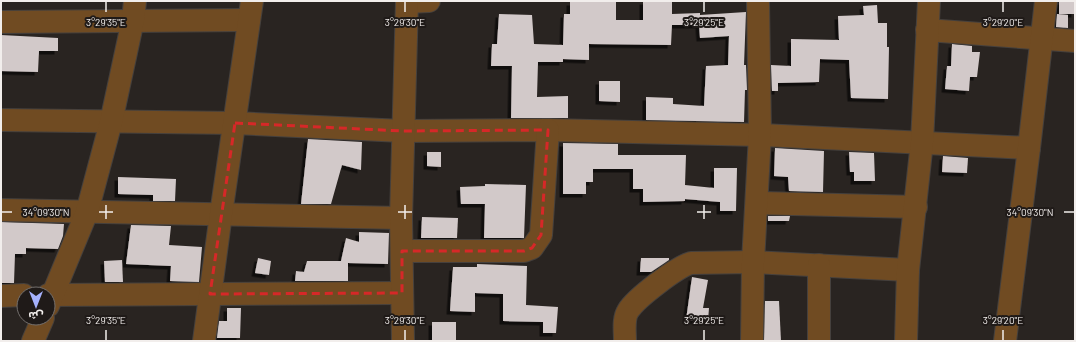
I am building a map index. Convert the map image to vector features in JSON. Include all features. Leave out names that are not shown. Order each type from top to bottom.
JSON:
[{"type":"street","points":[[403,341],[401,218],[407,1],[429,1]]},
{"type":"street","points":[[752,341],[753,262],[760,135],[758,1]]},
{"type":"street","points":[[906,341],[908,270],[916,208],[922,142],[929,1]]},
{"type":"street","points":[[1005,341],[1030,148],[1046,1]]},
{"type":"street","points":[[56,286],[87,212],[112,122],[134,10]]},
{"type":"street","points":[[1,22],[134,10],[251,10],[204,341]]},
{"type":"street","points":[[927,30],[1075,41]]},
{"type":"street","points":[[1,120],[235,123],[403,131],[548,130],[760,135],[1030,148]]},
{"type":"street","points":[[402,251],[524,251],[532,248],[541,235],[548,130]]},
{"type":"street","points":[[757,202],[916,208]]},
{"type":"street","points":[[1,210],[401,218]]},
{"type":"street","points":[[625,341],[625,321],[628,310],[682,265],[691,263],[753,262],[908,270]]},
{"type":"street","points":[[819,265],[819,341]]},
{"type":"street","points":[[56,299],[210,294],[402,293]]},
{"type":"street","points":[[1,296],[16,295]]},
{"type":"street","points":[[33,341],[40,326]]},
{"type":"highlighted area","points":[[235,123],[403,131],[548,130],[541,235],[532,248],[524,251],[402,251],[402,293],[210,294]]},
{"type":"building","points":[[616,1],[616,20],[643,20],[643,1],[672,1],[672,14],[700,13],[700,15],[746,12],[744,65],[746,65],[747,90],[745,90],[744,122],[646,120],[646,97],[673,98],[673,104],[704,106],[706,66],[728,65],[729,36],[700,38],[699,25],[672,25],[671,45],[589,44],[589,60],[563,59],[563,62],[538,62],[537,97],[568,96],[568,118],[511,118],[512,66],[491,66],[492,44],[497,44],[499,14],[532,15],[534,44],[563,45],[564,14],[570,14],[570,2]]},
{"type":"building","points":[[1059,1],[1075,1],[1075,14],[1059,14]]},
{"type":"building","points":[[877,5],[878,23],[887,23],[887,47],[889,47],[888,99],[851,98],[849,60],[820,59],[819,82],[778,83],[778,91],[772,91],[771,65],[791,66],[791,39],[839,40],[838,16],[864,15],[863,6]]},
{"type":"building","points":[[1057,14],[1068,15],[1068,28],[1056,27]]},
{"type":"building","points":[[1,35],[58,38],[58,51],[39,51],[38,72],[1,71]]},
{"type":"building","points":[[952,44],[972,46],[972,52],[980,52],[977,77],[970,77],[969,91],[945,89],[947,66],[951,66]]},
{"type":"building","points":[[599,81],[620,81],[620,102],[599,101]]},
{"type":"building","points":[[308,139],[362,142],[361,170],[342,165],[331,204],[301,204]]},
{"type":"building","points":[[563,143],[618,144],[618,155],[686,155],[685,185],[714,188],[714,168],[737,168],[736,211],[720,211],[720,202],[685,199],[685,201],[643,202],[643,189],[633,189],[633,169],[593,169],[593,182],[586,182],[586,194],[563,194]]},
{"type":"building","points":[[775,148],[824,151],[823,192],[789,191],[788,177],[774,176]]},
{"type":"building","points":[[427,152],[441,152],[441,167],[427,166]]},
{"type":"building","points":[[849,152],[874,153],[875,181],[854,181],[854,172],[850,172]]},
{"type":"building","points":[[943,156],[968,158],[967,173],[942,172]]},
{"type":"building","points":[[118,177],[176,179],[175,201],[153,201],[153,195],[118,194]]},
{"type":"building","points":[[485,184],[526,185],[524,238],[484,238],[485,204],[461,204],[460,187],[485,186]]},
{"type":"building","points":[[768,216],[790,216],[789,221],[768,221]]},
{"type":"building","points":[[422,217],[458,218],[457,238],[421,238]]},
{"type":"building","points":[[1,222],[64,224],[63,236],[58,249],[26,248],[26,254],[15,254],[14,283],[1,283]]},
{"type":"building","points":[[131,225],[171,226],[169,245],[202,247],[199,282],[170,281],[171,266],[126,264]]},
{"type":"building","points":[[359,232],[389,233],[388,264],[348,263],[348,281],[295,281],[296,271],[304,272],[307,261],[341,261],[346,238],[359,242]]},
{"type":"building","points":[[258,258],[271,261],[269,275],[255,273]]},
{"type":"building","points":[[641,258],[669,258],[669,260],[651,272],[640,272]]},
{"type":"building","points":[[122,260],[123,282],[105,282],[104,261]]},
{"type":"building","points":[[477,264],[527,266],[526,305],[558,307],[556,333],[543,333],[543,322],[503,321],[503,294],[475,293],[475,312],[450,311],[453,267],[477,267]]},
{"type":"building","points":[[692,277],[708,280],[703,308],[709,308],[708,321],[686,320]]},
{"type":"building","points":[[765,301],[779,301],[781,341],[764,341]]},
{"type":"building","points":[[227,308],[241,308],[240,338],[217,338],[219,321],[227,321]]},
{"type":"building","points":[[432,322],[456,322],[456,341],[432,341]]}]
